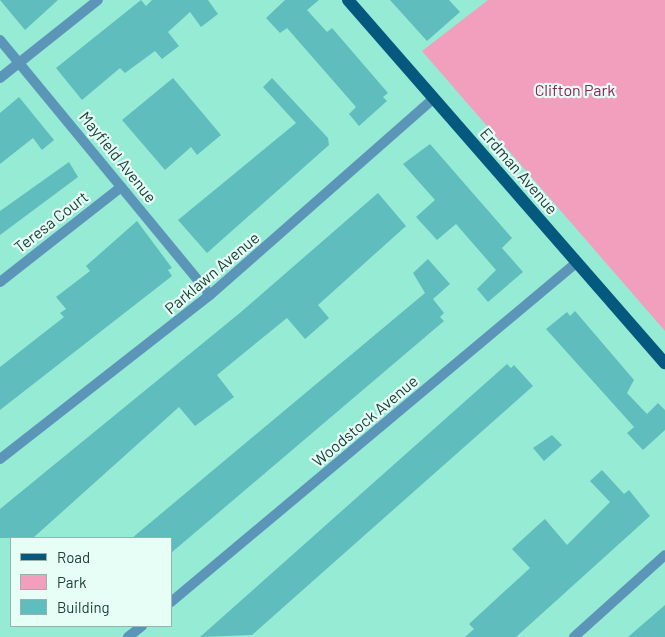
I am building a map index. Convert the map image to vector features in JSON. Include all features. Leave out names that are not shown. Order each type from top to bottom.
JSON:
[{"type":"main road","name":"Erdman Avenue","points":[[348,0],[665,363]]},
{"type":"street","points":[[0,78],[98,0]]},
{"type":"street","name":"Mayfield Avenue","points":[[0,40],[210,295]]},
{"type":"street","name":"Parklawn Avenue","points":[[0,460],[210,295],[434,98]]},
{"type":"street","name":"Teresa Court","points":[[0,282],[121,187]]},
{"type":"street","name":"Woodstock Avenue","points":[[172,601],[576,263]]},
{"type":"street","points":[[574,637],[665,555]]},
{"type":"street","points":[[128,637],[141,627]]},
{"type":"green space","name":"Clifton Park","points":[[488,0],[665,0],[665,331],[422,51]]},
{"type":"building","points":[[0,0],[58,0],[25,30]]},
{"type":"building","points":[[141,0],[146,6],[152,0],[208,0],[218,14],[201,27],[190,12],[168,32],[179,46],[162,59],[155,51],[125,73],[120,68],[82,100],[56,68]]},
{"type":"building","points":[[285,0],[319,0],[307,10],[327,32],[332,28],[388,93],[383,97],[387,101],[359,126],[349,114],[356,107],[287,28],[280,33],[266,18]]},
{"type":"building","points":[[390,0],[449,0],[460,12],[427,41]]},
{"type":"building","points":[[173,78],[221,135],[197,155],[191,147],[165,170],[122,120]]},
{"type":"building","points":[[272,78],[328,138],[329,145],[207,253],[178,220],[296,123],[263,87]]},
{"type":"building","points":[[19,97],[54,140],[42,150],[33,138],[0,164],[0,113]]},
{"type":"building","points":[[430,144],[512,238],[502,248],[523,272],[488,302],[477,289],[496,270],[456,224],[437,240],[416,217],[435,200],[403,164]]},
{"type":"building","points":[[69,162],[78,177],[0,235],[0,211]]},
{"type":"building","points":[[378,193],[406,226],[318,305],[329,318],[305,339],[287,318],[217,375],[234,397],[195,426],[179,407],[34,537],[0,538],[0,509],[241,312]]},
{"type":"building","points":[[137,221],[172,268],[168,270],[172,276],[0,410],[0,367],[64,317],[60,313],[66,309],[56,297],[90,271],[86,266]]},
{"type":"building","points":[[428,259],[450,284],[433,299],[444,313],[440,317],[444,321],[172,552],[172,537],[133,537],[425,293],[413,273]]},
{"type":"building","points":[[575,311],[634,380],[627,393],[647,414],[658,403],[665,410],[665,430],[643,450],[627,433],[634,427],[546,329],[567,312],[570,316]]},
{"type":"building","points":[[507,364],[511,368],[514,365],[533,386],[252,635],[200,637]]},
{"type":"building","points":[[552,435],[562,445],[544,461],[533,448]]},
{"type":"building","points":[[602,470],[624,494],[629,490],[650,516],[516,637],[465,637],[474,629],[469,624],[530,568],[512,549],[545,519],[567,545],[610,502],[590,481]]},
{"type":"building","points":[[665,605],[665,637],[628,637]]}]
